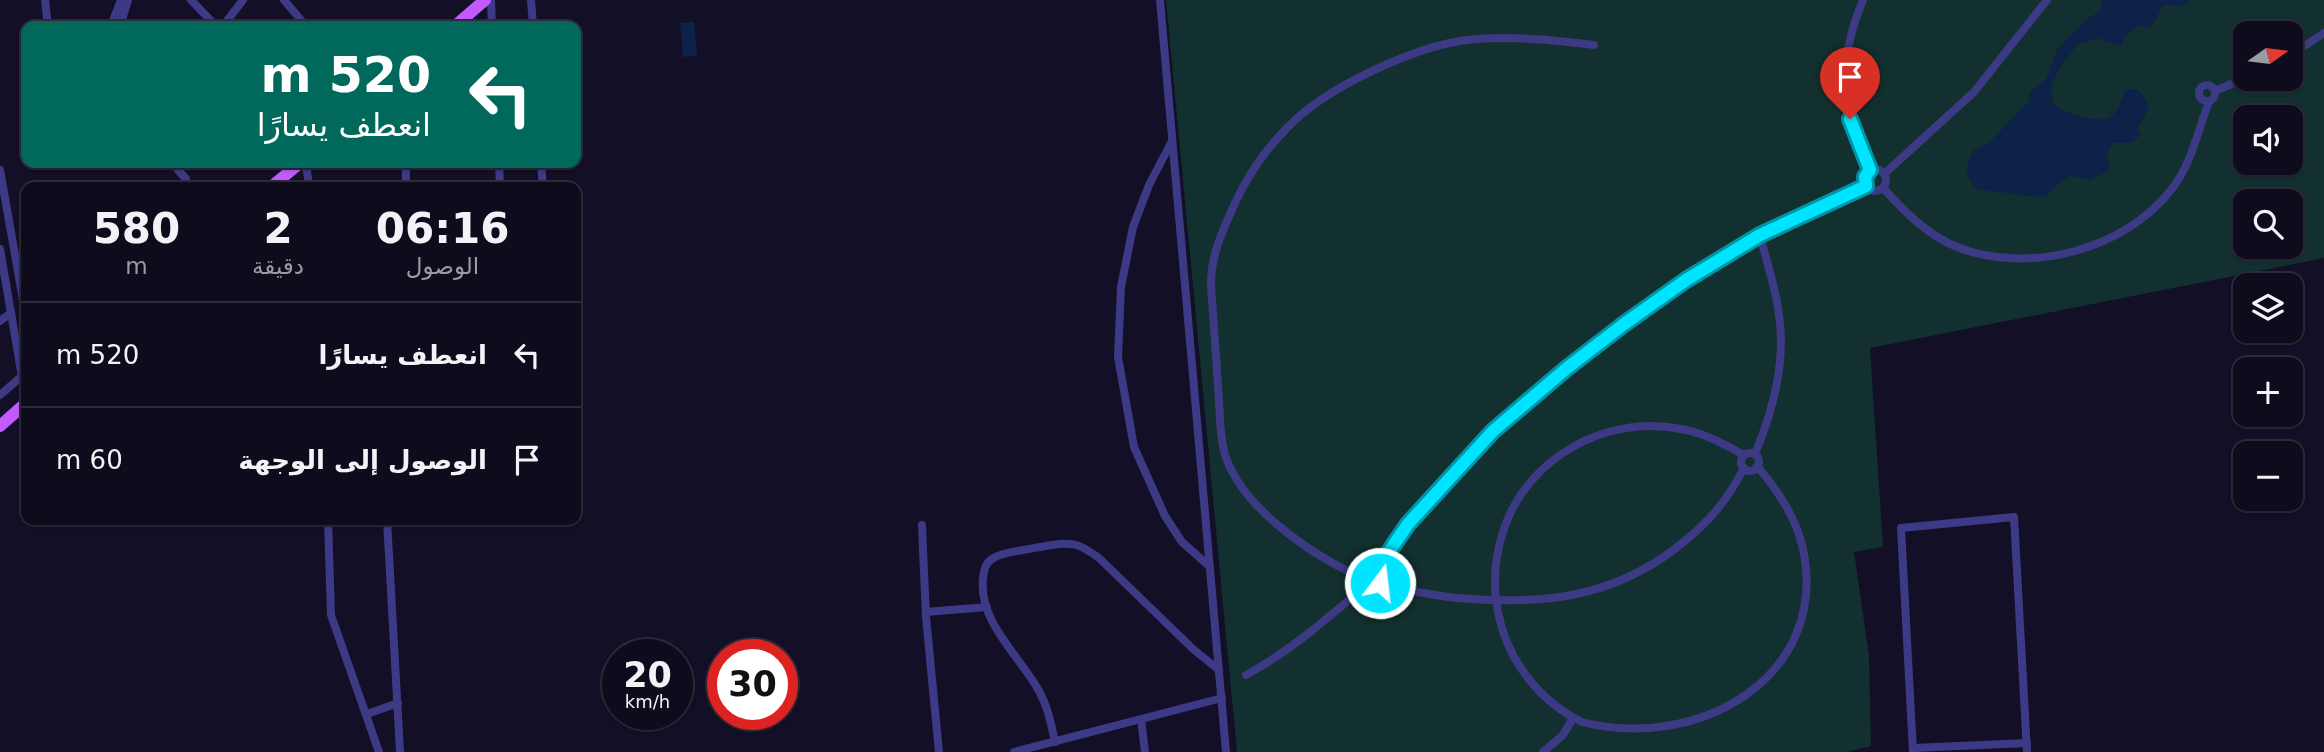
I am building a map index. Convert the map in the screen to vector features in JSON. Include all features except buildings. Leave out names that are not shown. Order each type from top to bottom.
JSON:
[{"type":"main road","points":[[461,21],[485,0]]},
{"type":"main road","points":[[277,182],[294,168]]},
{"type":"main road","points":[[0,426],[21,406]]},
{"type":"street","points":[[45,0],[47,21]]},
{"type":"street","points":[[112,21],[121,0]]},
{"type":"street","points":[[122,21],[128,0]]},
{"type":"street","points":[[191,0],[211,21]]},
{"type":"street","points":[[227,21],[243,0]]},
{"type":"street","points":[[284,0],[302,21]]},
{"type":"street","points":[[491,0],[492,21]]},
{"type":"street","points":[[531,0],[533,21]]},
{"type":"street","points":[[1160,0],[1226,752]]},
{"type":"street","points":[[1863,0],[1853,23],[1845,60],[1846,88],[1850,119],[1870,170]]},
{"type":"street","points":[[1884,174],[1974,92],[2047,0]]},
{"type":"street","points":[[2303,47],[2324,33]]},
{"type":"street","points":[[1354,574],[1331,563],[1284,530],[1267,515],[1231,468],[1221,437],[1210,284],[1211,267],[1219,237],[1247,177],[1274,141],[1292,122],[1312,107],[1362,76],[1402,57],[1466,40],[1543,39],[1594,45]]},
{"type":"street","points":[[2215,91],[2233,83]]},
{"type":"street","points":[[1883,188],[1930,233],[1956,247],[1979,254],[2036,257],[2092,246],[2135,224],[2171,190],[2193,150],[2209,102],[2215,96],[2212,86],[2206,85],[2199,90],[2201,99],[2209,102]]},
{"type":"street","points":[[1172,141],[1149,185],[1133,227],[1121,287],[1118,357],[1134,447],[1165,516],[1182,542],[1209,566]]},
{"type":"street","points":[[176,168],[186,179]]},
{"type":"street","points":[[1866,186],[1865,177],[1870,170],[1877,169],[1884,174],[1886,180],[1883,188]]},
{"type":"street","points":[[0,170],[3,209],[21,294]]},
{"type":"street","points":[[1866,186],[1874,191],[1883,188]]},
{"type":"street","points":[[1375,572],[1408,524],[1493,431],[1624,324],[1686,280],[1760,235],[1866,186]]},
{"type":"street","points":[[1755,454],[1770,417],[1780,365],[1779,316],[1760,235]]},
{"type":"street","points":[[0,249],[3,287],[11,313],[21,370]]},
{"type":"street","points":[[0,321],[11,313]]},
{"type":"street","points":[[0,395],[21,377]]},
{"type":"street","points":[[1637,738],[1604,731],[1573,718],[1535,688],[1521,668],[1500,624],[1496,601],[1497,551],[1504,528],[1528,485],[1545,467],[1585,440],[1608,431],[1657,426],[1681,429],[1704,435],[1744,455],[1755,454]]},
{"type":"street","points":[[1743,708],[1767,685],[1787,658],[1796,638],[1806,594],[1803,549],[1796,527],[1787,507],[1757,467],[1758,458],[1755,454]]},
{"type":"street","points":[[1379,587],[1496,601],[1581,593],[1607,587],[1659,561],[1701,528],[1730,495],[1744,468],[1741,460],[1744,455]]},
{"type":"street","points":[[1744,468],[1751,470],[1757,467]]},
{"type":"street","points":[[2014,517],[2027,748],[1913,750],[1901,528],[2014,517]]},
{"type":"street","points":[[922,524],[926,611],[939,752]]},
{"type":"street","points":[[328,525],[331,615],[379,752]]},
{"type":"street","points":[[387,525],[400,752]]},
{"type":"street","points":[[1055,742],[1041,694],[1002,638],[987,607],[983,578],[986,565],[993,558],[1024,550],[1075,545],[1099,558],[1187,644],[1219,670]]},
{"type":"street","points":[[1364,568],[1375,572],[1379,587],[1374,594],[1367,597],[1357,593],[1351,582],[1354,574],[1364,568]]},
{"type":"street","points":[[1246,675],[1269,662],[1322,623],[1357,593]]},
{"type":"street","points":[[926,611],[987,607]]},
{"type":"street","points":[[1014,752],[1222,698]]},
{"type":"street","points":[[367,714],[398,703]]},
{"type":"street","points":[[1543,752],[1563,735],[1573,718]]},
{"type":"street","points":[[1141,719],[1145,752]]},
{"type":"green space","points":[[1166,0],[2324,0],[2324,258],[2248,273],[2233,273],[2233,276],[1870,348],[1883,547],[1854,552],[1869,655],[1871,746],[1847,752],[1237,752]]},
{"type":"water","points":[[2102,0],[2189,0],[2186,6],[2163,5],[2153,24],[2147,28],[2139,25],[2124,37],[2122,46],[2097,38],[2077,45],[2051,85],[2053,105],[2091,119],[2113,115],[2126,90],[2137,89],[2148,105],[2137,130],[2142,133],[2132,143],[2113,143],[2107,152],[2110,171],[2089,180],[2071,176],[2057,184],[2047,196],[1977,190],[1967,175],[1968,163],[1974,150],[1989,143],[2029,101],[2029,93],[2046,79],[2057,50],[2085,20],[2099,12]]},
{"type":"water","points":[[694,22],[697,56],[683,57],[680,23]]},
{"type":"route","points":[[1380,583],[1375,572],[1408,524],[1493,431],[1549,383],[1686,280],[1760,235],[1866,186],[1864,180],[1870,170],[1850,119]]}]
